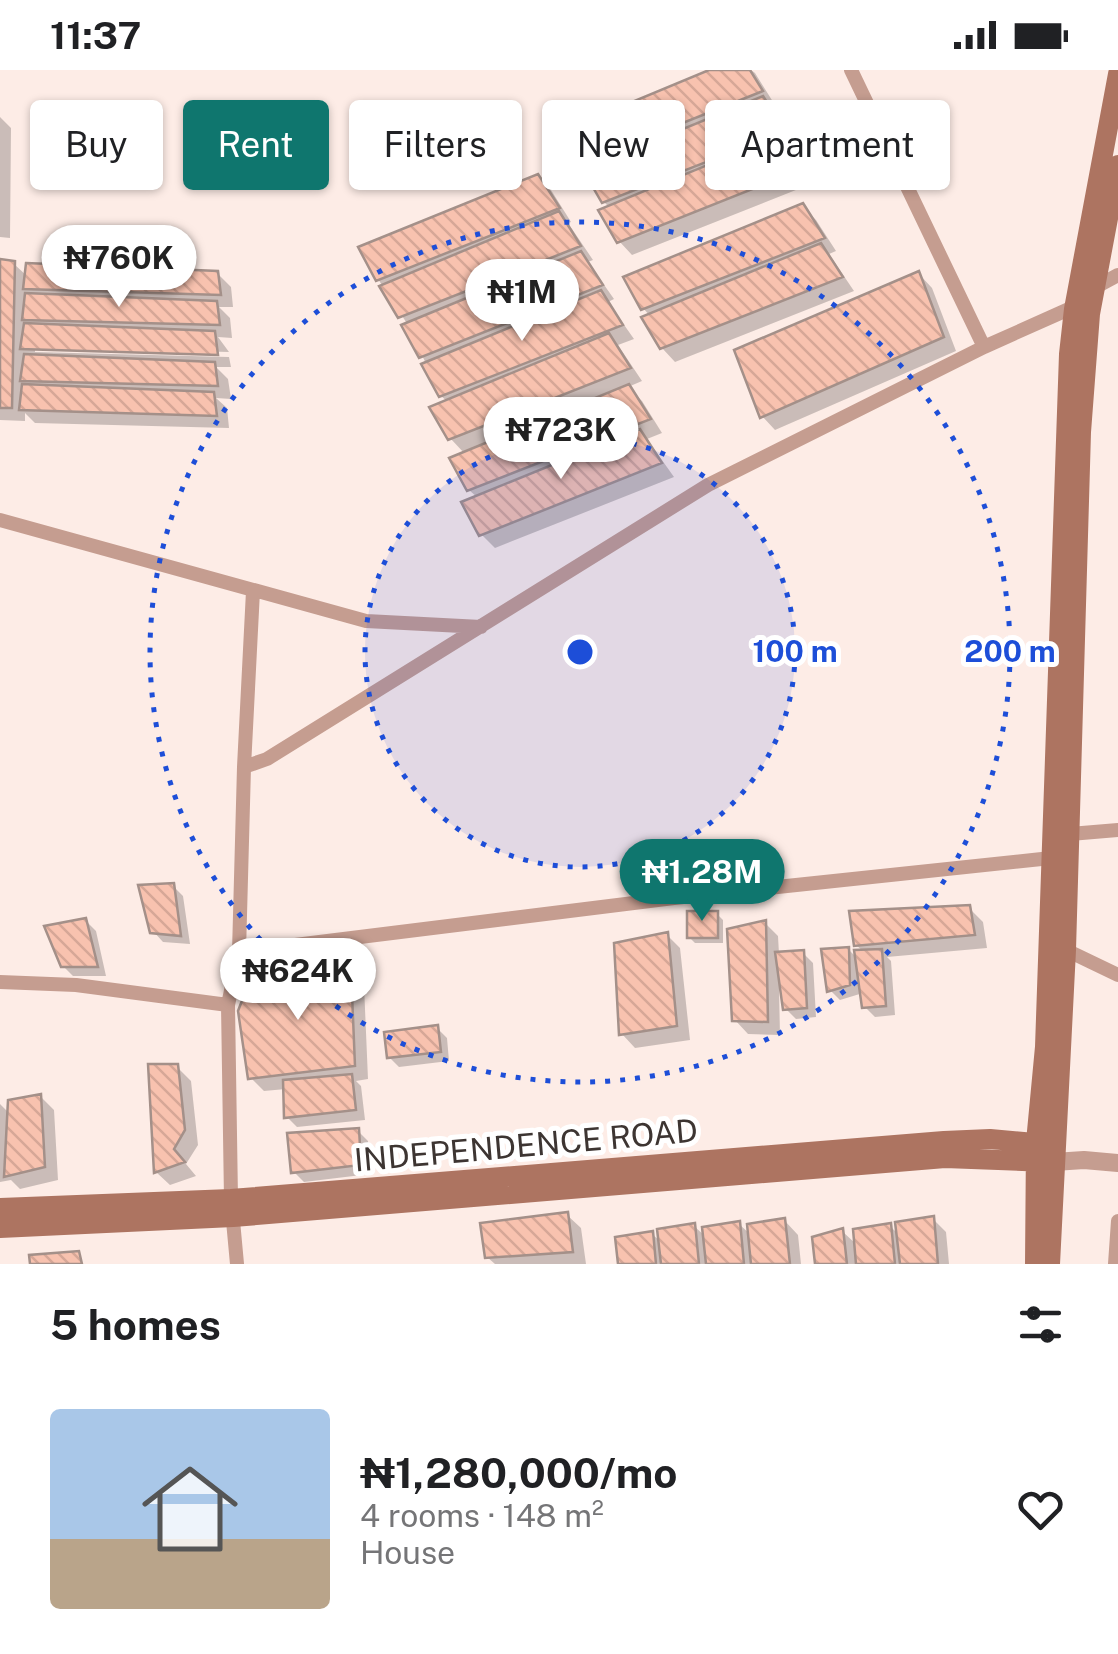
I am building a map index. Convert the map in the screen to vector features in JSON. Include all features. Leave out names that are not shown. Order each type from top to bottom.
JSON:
[{"type":"main road","points":[[1034,1264],[1066,950],[1070,834],[1069,354],[1074,308],[1118,74]]},
{"type":"main road","points":[[1050,1264],[1045,1047],[1051,858],[1094,287],[1118,165]]},
{"type":"main road","name":"INDEPENDENCE ROAD","points":[[0,1228],[944,1140],[1046,1153]]},
{"type":"main road","name":"INDEPENDENCE ROAD","points":[[0,1208],[232,1208]]},
{"type":"street","points":[[851,70],[984,347]]},
{"type":"street","points":[[244,767],[267,760],[708,485],[984,347],[1074,308],[1094,287],[1118,275]]},
{"type":"street","points":[[0,520],[366,621],[482,627]]},
{"type":"street","points":[[237,1264],[232,1208],[228,1005],[239,952],[254,591]]},
{"type":"street","points":[[1070,834],[1118,830]]},
{"type":"street","points":[[239,952],[674,898],[1051,858]]},
{"type":"street","points":[[1066,950],[1118,975]]},
{"type":"street","points":[[0,982],[76,985],[228,1005]]},
{"type":"street","points":[[1046,1153],[1118,1163]]},
{"type":"street","points":[[1115,1264],[1118,1221]]},
{"type":"building","points":[[709,70],[750,70],[763,91],[740,100],[705,100],[705,114],[685,122],[685,100],[637,100]]},
{"type":"building","points":[[705,120],[705,162],[685,170],[685,128]]},
{"type":"building","points":[[705,166],[705,190],[750,190],[617,243],[598,210],[647,190],[685,190],[685,174]]},
{"type":"building","points":[[538,174],[542,190],[548,190],[560,208],[376,281],[358,247],[499,190],[522,190],[522,180]]},
{"type":"building","points":[[595,190],[635,190],[602,203]]},
{"type":"building","points":[[803,203],[825,238],[641,310],[623,277]]},
{"type":"building","points":[[559,211],[581,246],[398,318],[379,286]]},
{"type":"building","points":[[821,243],[843,277],[660,349],[641,317]]},
{"type":"building","points":[[581,251],[603,285],[419,358],[401,325]]},
{"type":"building","points":[[0,259],[15,261],[12,408],[0,408]]},
{"type":"building","points":[[26,263],[218,271],[221,295],[23,289]]},
{"type":"building","points":[[919,271],[944,337],[760,418],[734,350]]},
{"type":"building","points":[[601,290],[623,325],[439,397],[421,364]]},
{"type":"building","points":[[25,293],[217,301],[220,325],[22,320]]},
{"type":"building","points":[[24,323],[215,331],[218,355],[20,349]]},
{"type":"building","points":[[609,333],[631,368],[448,440],[429,407]]},
{"type":"building","points":[[24,354],[215,362],[218,386],[20,381]]},
{"type":"building","points":[[22,384],[214,392],[217,416],[19,410]]},
{"type":"building","points":[[629,384],[651,419],[467,491],[449,458]]},
{"type":"building","points":[[640,429],[662,463],[479,536],[461,502]]},
{"type":"building","points":[[174,883],[181,936],[150,933],[138,885]]},
{"type":"building","points":[[970,905],[975,935],[854,946],[849,911]]},
{"type":"building","points":[[687,911],[718,911],[718,938],[687,938]]},
{"type":"building","points":[[86,918],[98,967],[61,967],[44,926]]},
{"type":"building","points":[[766,920],[768,1022],[732,1021],[727,929]]},
{"type":"building","points":[[668,932],[677,1026],[619,1035],[614,943]]},
{"type":"building","points":[[849,947],[850,985],[827,992],[821,949]]},
{"type":"building","points":[[882,949],[886,1006],[862,1008],[854,950]]},
{"type":"building","points":[[804,950],[807,1008],[783,1010],[775,952]]},
{"type":"building","points":[[351,969],[355,1066],[248,1079],[238,1011],[252,975]]},
{"type":"building","points":[[438,1025],[441,1052],[387,1058],[384,1032]]},
{"type":"building","points":[[148,1064],[178,1064],[185,1130],[174,1149],[185,1162],[154,1173]]},
{"type":"building","points":[[352,1074],[356,1110],[284,1118],[283,1080]]},
{"type":"building","points":[[41,1094],[45,1167],[4,1177],[8,1100]]},
{"type":"building","points":[[359,1128],[361,1165],[291,1173],[287,1133]]},
{"type":"building","points":[[568,1212],[573,1252],[485,1258],[480,1223]]},
{"type":"building","points":[[934,1216],[938,1264],[900,1264],[895,1222]]},
{"type":"building","points":[[785,1218],[790,1264],[751,1264],[747,1224]]},
{"type":"building","points":[[740,1221],[744,1264],[706,1264],[702,1227]]},
{"type":"building","points":[[695,1223],[699,1264],[661,1264],[657,1229]]},
{"type":"building","points":[[891,1223],[895,1264],[856,1264],[853,1229]]},
{"type":"building","points":[[843,1228],[847,1264],[815,1264],[812,1237]]},
{"type":"building","points":[[653,1231],[656,1264],[618,1264],[615,1237]]},
{"type":"building","points":[[79,1251],[82,1264],[30,1264],[29,1255]]}]
